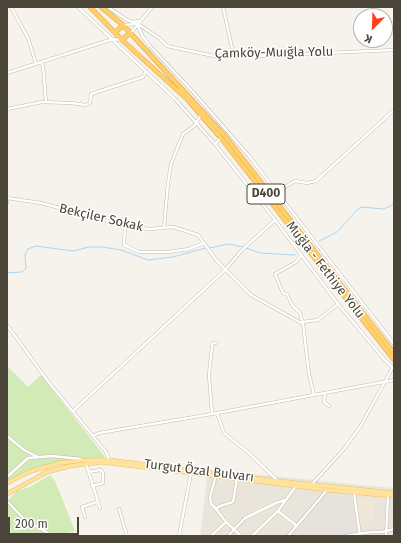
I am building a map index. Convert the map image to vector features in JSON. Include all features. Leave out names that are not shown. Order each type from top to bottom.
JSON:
[{"type":"highway","name":"Muğla - Fethiye Yolu","points":[[90,7],[122,40],[168,81],[221,138],[394,360]]},
{"type":"highway","name":"Muğla - Fethiye Yolu","points":[[101,7],[123,25],[190,96],[243,157],[305,233],[394,352]]},
{"type":"highway","points":[[115,33],[123,25]]},
{"type":"highway","points":[[122,40],[130,33]]},
{"type":"main road","name":"Turgut Özal Bulvarı","points":[[7,483],[38,469],[59,463],[109,460],[295,484],[312,484],[394,493]]},
{"type":"main road","points":[[7,494],[29,480],[47,472],[86,462],[119,464],[237,479],[295,484],[327,490],[394,496]]},
{"type":"street","points":[[11,7],[28,38],[36,64]]},
{"type":"street","points":[[78,7],[146,71],[215,144],[275,220],[338,304],[383,358],[394,367],[360,427],[344,449],[312,484]]},
{"type":"street","name":"Çamköy-Muığla Yolu","points":[[108,7],[127,20],[138,23],[159,38],[167,46],[214,56],[234,57],[394,50]]},
{"type":"street","points":[[130,33],[152,7]]},
{"type":"street","points":[[223,7],[234,57]]},
{"type":"street","points":[[123,25],[138,23]]},
{"type":"street","points":[[138,23],[143,37],[150,46],[194,93],[248,155],[305,233],[394,344]]},
{"type":"street","points":[[113,40],[115,33]]},
{"type":"street","points":[[7,73],[113,40],[122,40]]},
{"type":"street","points":[[40,62],[43,66],[46,102]]},
{"type":"street","points":[[7,109],[46,102],[86,105],[90,102],[92,94],[142,77],[146,75],[146,71]]},
{"type":"street","points":[[276,192],[295,181],[308,183],[316,181],[394,110]]},
{"type":"street","points":[[164,228],[166,196],[171,164],[183,134],[196,123],[201,115]]},
{"type":"street","points":[[215,144],[221,138]]},
{"type":"street","points":[[243,157],[248,155]]},
{"type":"street","points":[[258,176],[260,171]]},
{"type":"street","points":[[7,198],[7,203]]},
{"type":"street","name":"Bekçiler Sokak","points":[[7,198],[41,203],[124,226],[150,229],[173,227],[198,235],[209,251],[251,295],[302,323]]},
{"type":"street","points":[[73,411],[226,269],[242,250],[275,220]]},
{"type":"street","points":[[124,226],[124,245],[139,252],[168,252],[205,245]]},
{"type":"street","points":[[301,255],[296,262],[275,274],[283,293],[287,294],[292,305],[300,313],[309,374],[314,395]]},
{"type":"street","points":[[302,323],[318,320],[338,304]]},
{"type":"street","points":[[7,325],[47,380],[106,452],[109,460]]},
{"type":"street","points":[[212,414],[209,375],[212,346],[213,343],[216,343]]},
{"type":"street","points":[[93,436],[99,432],[218,413],[394,380]]},
{"type":"street","points":[[325,393],[324,402],[330,406]]},
{"type":"street","points":[[218,413],[224,433],[250,454],[278,481]]},
{"type":"street","points":[[7,436],[24,450],[38,457]]},
{"type":"street","points":[[7,477],[28,458],[52,456],[86,462],[92,486],[100,508]]},
{"type":"street","points":[[88,472],[101,470],[103,473],[103,483],[92,486]]},
{"type":"street","points":[[178,536],[191,473]]},
{"type":"street","points":[[216,476],[210,497],[211,504],[226,522],[242,536]]},
{"type":"street","points":[[216,509],[233,502],[237,479]]},
{"type":"street","points":[[252,536],[278,511],[295,484]]},
{"type":"street","points":[[288,536],[327,490]]},
{"type":"street","points":[[354,493],[359,535]]},
{"type":"street","points":[[386,536],[388,496]]},
{"type":"street","points":[[228,536],[249,516],[285,500]]},
{"type":"street","points":[[7,501],[24,519],[53,536]]},
{"type":"street","points":[[85,517],[82,507],[97,502]]},
{"type":"street","points":[[119,509],[127,536]]},
{"type":"street","points":[[278,511],[297,526]]},
{"type":"street","points":[[211,536],[226,522]]},
{"type":"street","points":[[345,536],[394,529]]},
{"type":"shaded area","points":[[221,471],[394,488],[394,536],[200,536],[208,472]]},
{"type":"shaded area","points":[[328,495],[352,497],[356,533],[337,536],[291,536]]},
{"type":"shaded area","points":[[355,497],[374,499],[374,522],[358,522]]},
{"type":"green space","points":[[7,366],[28,387],[41,375],[105,457],[40,467],[7,484]]},
{"type":"green space","points":[[50,475],[55,481],[75,531],[68,533],[67,536],[13,536],[7,522],[7,502],[17,491],[30,487]]},
{"type":"waterway","points":[[319,241],[337,232],[361,207],[384,209],[394,204]]},
{"type":"waterway","points":[[209,248],[229,244],[243,247]]},
{"type":"waterway","points":[[7,273],[22,272],[26,268],[25,255],[28,249],[36,246],[73,251],[89,247],[103,247],[121,250],[148,260],[173,257],[206,248]]},
{"type":"waterway","points":[[246,248],[260,253],[295,255]]}]
